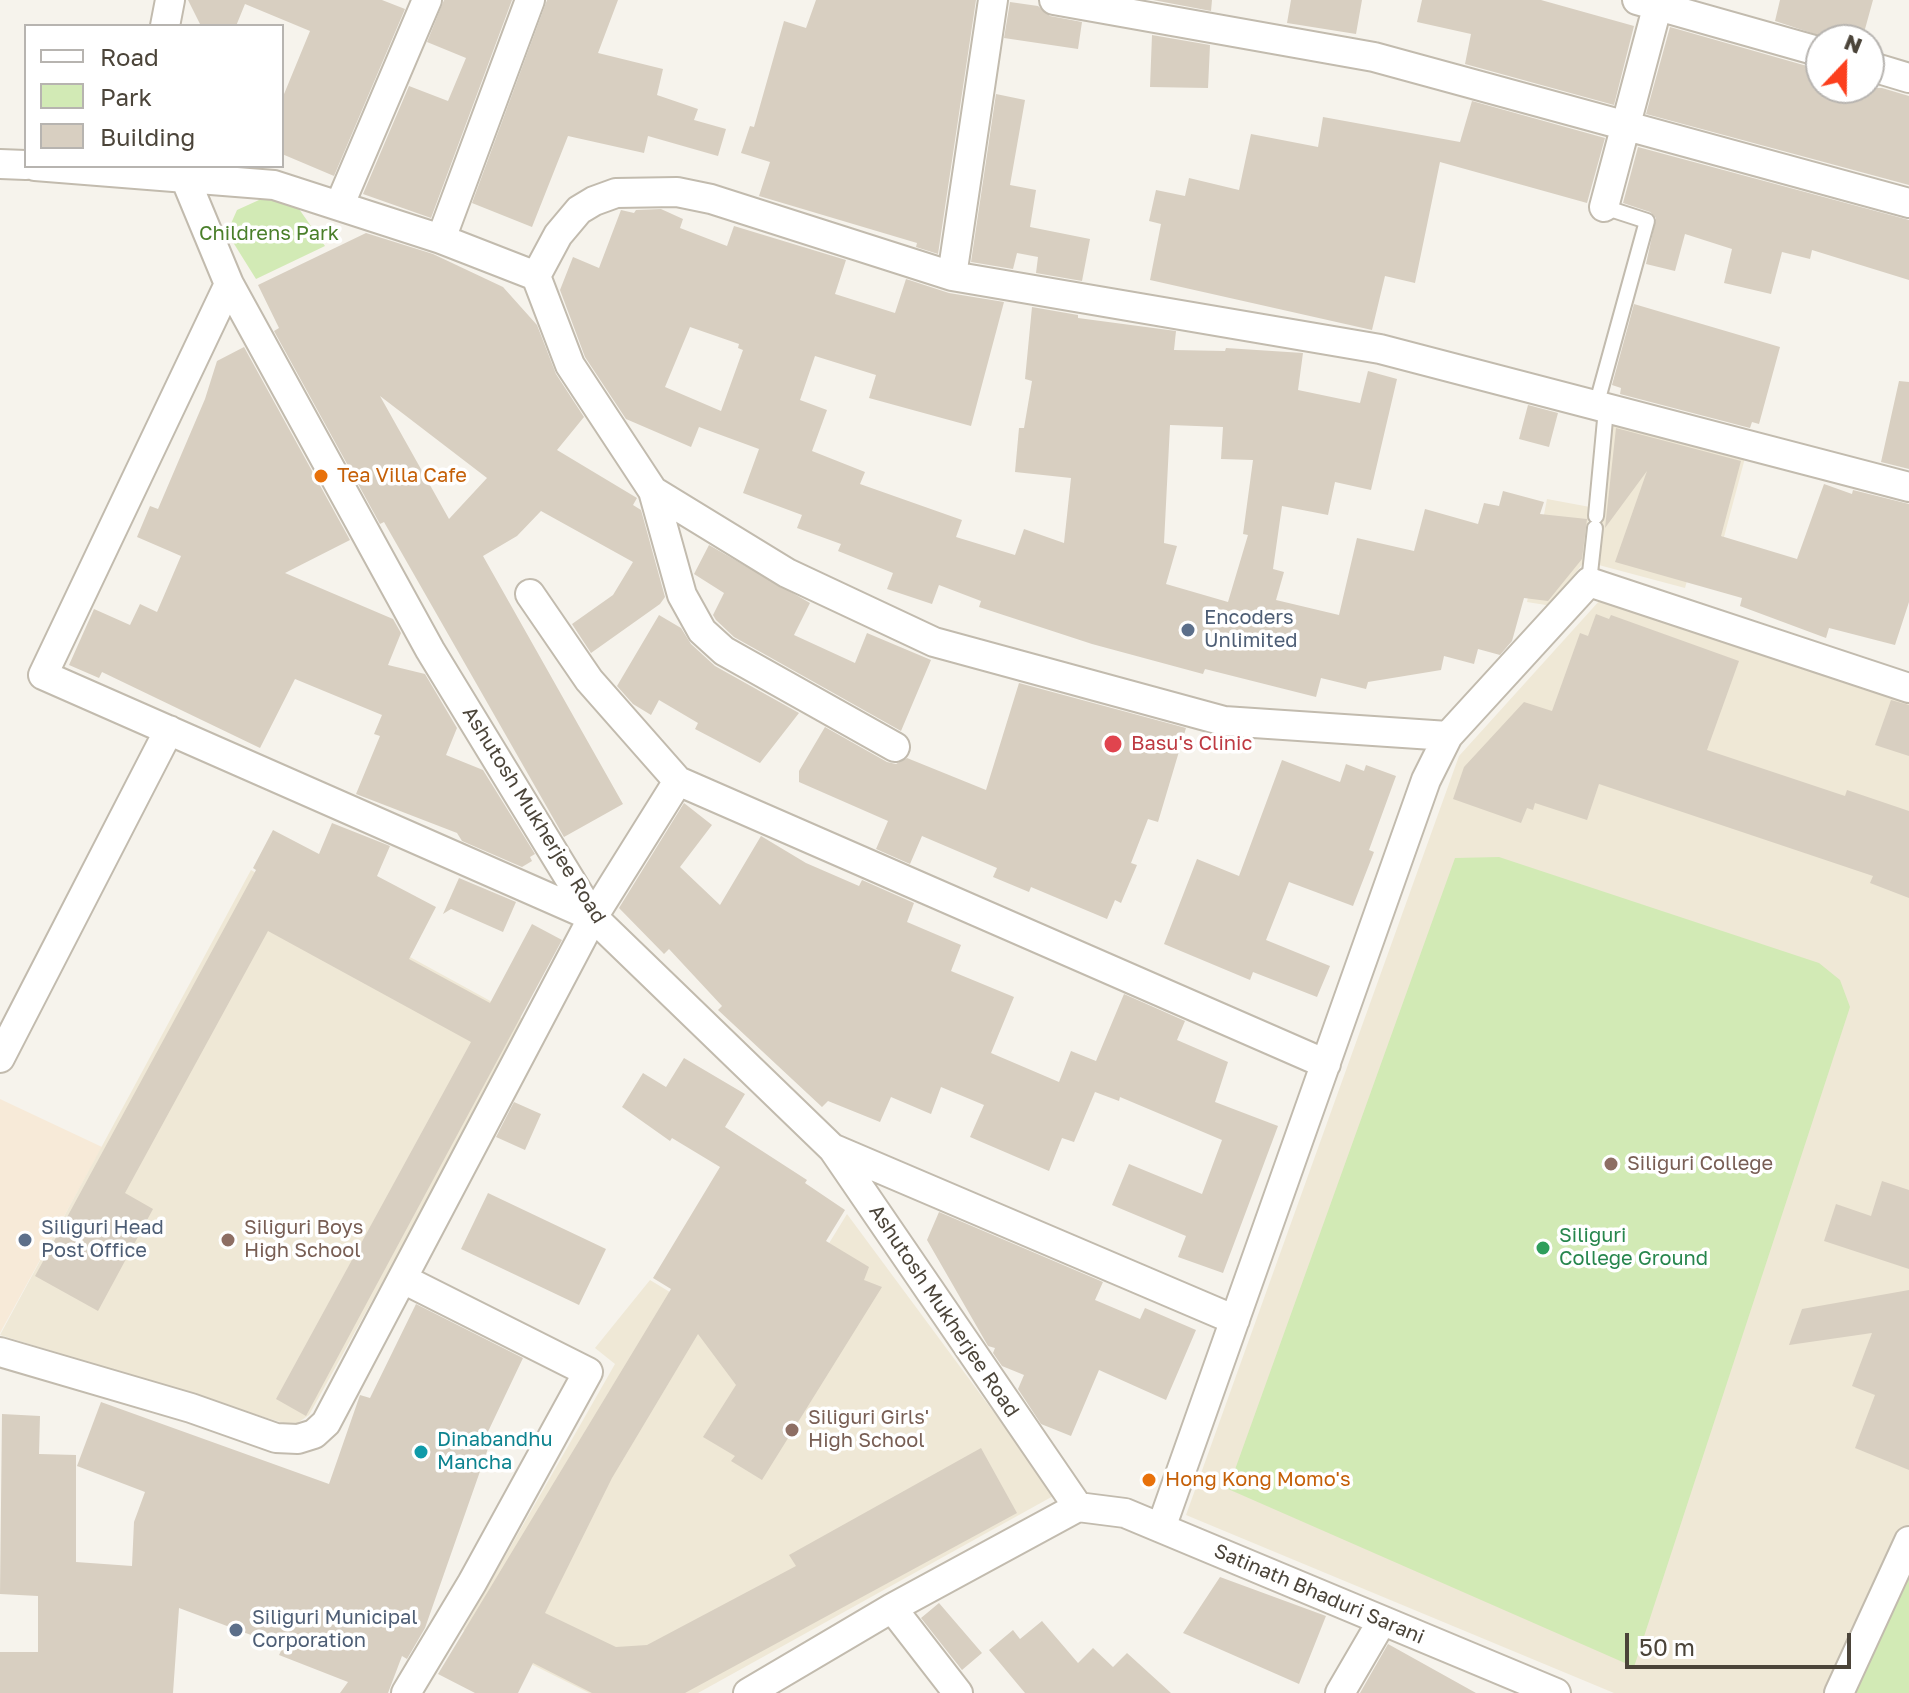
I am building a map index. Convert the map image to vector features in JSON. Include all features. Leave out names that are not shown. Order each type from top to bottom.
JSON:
[{"type":"street","points":[[165,24],[170,0]]},
{"type":"street","points":[[340,204],[427,0]]},
{"type":"street","points":[[441,239],[530,0]]},
{"type":"street","points":[[952,276],[993,0]]},
{"type":"street","points":[[1054,0],[1374,57],[1909,203]]},
{"type":"street","points":[[1604,207],[1626,128],[1648,2],[1805,47]]},
{"type":"street","points":[[1885,71],[1909,78]]},
{"type":"street","points":[[0,164],[24,165]]},
{"type":"street","points":[[93,168],[181,171],[274,185],[441,239],[536,276],[570,365],[653,491],[682,595],[702,631],[724,651],[895,747]]},
{"type":"street","name":"Ashutosh Mukherjee Road","points":[[181,171],[229,284],[430,650],[593,917],[833,1149],[1078,1507]]},
{"type":"street","points":[[536,276],[558,235],[579,210],[616,193],[677,192],[711,199],[952,276],[1380,349],[1909,487]]},
{"type":"street","points":[[229,284],[43,675],[593,917]]},
{"type":"street","points":[[653,491],[787,573],[934,642],[1224,721],[1448,736]]},
{"type":"street","points":[[1161,1528],[1426,780],[1448,736],[1589,582],[1909,688]]},
{"type":"street","points":[[530,594],[589,680],[678,781],[1326,1064]]},
{"type":"street","points":[[0,1058],[169,730]]},
{"type":"street","points":[[0,1352],[191,1408],[276,1438],[298,1439],[314,1434],[326,1423],[593,917],[678,781]]},
{"type":"street","points":[[833,1149],[1235,1320]]},
{"type":"street","points":[[403,1279],[588,1372],[472,1583],[406,1693]]},
{"type":"street","points":[[748,1693],[892,1608],[1078,1507]]},
{"type":"street","name":"Satinath Bhaduri Sarani","points":[[1078,1507],[1125,1513],[1556,1693]]},
{"type":"street","points":[[1839,1693],[1909,1541]]},
{"type":"street","points":[[892,1608],[958,1693]]},
{"type":"street","points":[[1340,1693],[1382,1621]]},
{"type":"lane","points":[[1589,582],[1601,408],[1647,221],[1604,207]]},
{"type":"shaded area","points":[[1613,420],[1745,458],[1724,537],[1701,531],[1685,588],[1595,564]]},
{"type":"shaded area","points":[[1547,499],[1590,507],[1583,563],[1552,606],[1527,602]]},
{"type":"shaded area","name":"Siliguri College","points":[[1601,599],[1909,701],[1909,1524],[1862,1625],[1824,1693],[1614,1693],[1186,1515],[1459,756]]},
{"type":"shaded area","name":"Siliguri Boys High School","points":[[251,870],[527,1021],[309,1415],[293,1426],[0,1335]]},
{"type":"shaded area","name":"Siliguri Head Post Office","points":[[0,1099],[102,1147],[0,1333]]},
{"type":"shaded area","name":"Siliguri Girls' High School","points":[[847,1214],[1055,1495],[698,1693],[589,1693],[463,1630],[615,1364],[595,1348],[650,1280],[764,1349]]},
{"type":"green space","name":"Childrens Park","points":[[259,200],[272,200],[299,209],[325,246],[256,279],[231,239],[229,228],[237,210]]},
{"type":"green space","name":"Siliguri College Ground","points":[[1499,857],[1819,963],[1840,980],[1850,1007],[1634,1667],[1228,1489],[1455,858]]},
{"type":"green space","points":[[1909,1571],[1909,1693],[1853,1693]]},
{"type":"building","points":[[188,0],[382,0],[405,9],[334,176],[284,155],[284,94],[310,31],[245,4],[237,24],[200,24]]},
{"type":"building","points":[[444,0],[512,0],[431,218],[363,194],[409,86],[448,101],[466,58],[427,42]]},
{"type":"building","points":[[547,0],[618,0],[598,53],[663,69],[657,95],[698,109],[694,120],[726,129],[718,156],[648,136],[644,153],[568,136],[532,227],[472,203]]},
{"type":"building","points":[[816,0],[976,0],[938,254],[916,247],[917,243],[759,196],[770,162],[741,153],[750,126],[754,127],[784,21],[806,28]]},
{"type":"building","points":[[1153,0],[1212,0],[1211,11]]},
{"type":"building","points":[[1291,0],[1362,0],[1356,34],[1287,23]]},
{"type":"building","points":[[1422,0],[1541,0],[1634,26],[1614,105],[1465,64],[1471,34],[1417,22]]},
{"type":"building","points":[[1780,0],[1873,0],[1866,24],[1805,24],[1805,31],[1775,21]]},
{"type":"building","points":[[1010,2],[1038,6],[1050,16],[1082,22],[1078,49],[1004,38]]},
{"type":"building","points":[[1670,27],[1805,65],[1805,104],[1885,104],[1885,89],[1909,96],[1909,185],[1646,114]]},
{"type":"building","points":[[1152,35],[1210,45],[1208,88],[1150,87]]},
{"type":"building","points":[[996,94],[1025,100],[1010,185],[1036,190],[1030,227],[1090,239],[1082,281],[1036,273],[1038,257],[1017,253],[1013,269],[971,262]]},
{"type":"building","points":[[1472,101],[1605,138],[1587,203],[1440,162],[1415,283],[1385,276],[1372,330],[1150,280],[1161,224],[1149,221],[1156,190],[1185,196],[1189,178],[1239,190],[1251,134],[1318,147],[1323,117],[1460,142]]},
{"type":"building","points":[[1638,147],[1909,220],[1909,280],[1812,250],[1810,259],[1782,252],[1771,294],[1724,283],[1732,249],[1685,234],[1675,271],[1646,264],[1656,218],[1650,212],[1623,203]]},
{"type":"building","points":[[661,209],[683,219],[680,228],[727,246],[734,226],[846,260],[835,294],[895,313],[906,279],[949,293],[1004,302],[971,426],[869,398],[876,375],[815,356],[800,400],[827,410],[812,451],[865,472],[860,484],[962,520],[956,537],[1015,555],[1024,529],[1064,543],[1071,478],[1015,472],[1019,428],[1024,428],[1032,381],[1025,379],[1032,307],[1078,315],[1078,318],[1176,331],[1174,350],[1225,351],[1226,348],[1303,353],[1298,390],[1360,403],[1368,371],[1397,379],[1371,490],[1335,482],[1328,515],[1282,506],[1273,569],[1284,572],[1276,600],[1339,615],[1357,538],[1414,551],[1425,509],[1478,524],[1484,503],[1499,506],[1503,491],[1544,502],[1540,514],[1587,519],[1582,559],[1548,601],[1524,598],[1512,641],[1500,655],[1478,649],[1474,664],[1444,656],[1441,670],[1368,682],[1366,689],[1321,678],[1316,697],[1205,669],[1203,674],[1092,644],[979,607],[981,601],[939,585],[932,604],[887,589],[893,573],[838,551],[841,544],[797,528],[802,515],[743,493],[759,449],[699,427],[691,447],[626,419],[585,357],[560,290],[573,257],[599,268],[621,210],[634,213],[636,210]],"holes":[[[690,327],[739,344],[738,348],[743,350],[721,411],[665,387]],[[1170,425],[1223,427],[1221,459],[1253,460],[1243,534],[1248,535],[1228,602],[1166,584],[1177,546],[1164,543]]]},
{"type":"building","points":[[366,233],[433,254],[503,287],[537,325],[556,374],[584,417],[557,450],[637,498],[633,505],[641,510],[665,597],[660,604],[591,653],[572,624],[613,595],[633,562],[541,511],[517,536],[483,556],[623,804],[564,837],[384,522],[380,524],[274,331],[279,328],[258,285]],"holes":[[[380,396],[487,478],[449,519]]]},
{"type":"building","points":[[1634,304],[1780,347],[1759,424],[1752,422],[1750,428],[1620,394],[1621,388],[1612,385]]},
{"type":"building","points":[[244,347],[350,540],[285,573],[393,619],[401,633],[388,665],[425,674],[457,728],[446,755],[483,770],[535,854],[530,857],[532,861],[522,867],[462,841],[457,833],[356,794],[380,736],[374,734],[382,715],[295,679],[260,748],[102,672],[99,678],[69,665],[94,609],[130,625],[140,604],[157,612],[181,556],[137,537],[150,506],[158,509],[205,399],[217,361]]},
{"type":"building","points":[[1899,381],[1909,382],[1909,469],[1881,462]]},
{"type":"building","points":[[1528,405],[1558,413],[1549,447],[1519,439]]},
{"type":"building","points":[[1616,428],[1741,461],[1721,536],[1797,559],[1824,484],[1852,494],[1853,490],[1909,504],[1909,602],[1895,645],[1829,628],[1826,638],[1740,606],[1742,598],[1615,562],[1647,471],[1605,528]]},
{"type":"building","points":[[709,545],[810,603],[794,635],[855,663],[867,633],[931,660],[901,731],[734,637],[716,620],[713,615],[724,593],[694,574]]},
{"type":"building","points":[[1596,614],[1609,619],[1611,615],[1739,661],[1707,750],[1845,796],[1847,790],[1909,811],[1909,898],[1870,883],[1873,876],[1599,784],[1587,820],[1535,803],[1533,810],[1527,808],[1521,823],[1453,799],[1464,767],[1524,702],[1552,711],[1580,633],[1588,636]]},
{"type":"building","points":[[659,615],[681,628],[691,644],[715,666],[799,713],[760,763],[695,729],[698,723],[659,700],[651,715],[633,704],[617,686]]},
{"type":"building","points":[[1019,683],[1186,728],[1158,822],[1148,819],[1131,863],[1137,865],[1121,903],[1115,900],[1107,919],[1031,887],[1029,892],[993,877],[997,868],[922,836],[910,864],[876,849],[888,821],[799,782],[799,771],[825,727],[887,762],[896,764],[907,758],[986,790]]},
{"type":"building","points":[[1891,700],[1909,705],[1909,756],[1875,745]]},
{"type":"building","points":[[1282,760],[1340,782],[1346,764],[1364,771],[1366,765],[1396,776],[1369,850],[1374,852],[1353,906],[1289,882],[1266,940],[1330,966],[1317,997],[1253,972],[1250,980],[1164,944],[1197,859],[1239,876]]},
{"type":"building","points":[[684,803],[712,825],[680,867],[720,905],[761,836],[806,863],[859,886],[862,880],[914,903],[907,922],[961,945],[951,971],[1014,997],[991,1053],[1059,1082],[1071,1051],[1096,1061],[1124,994],[1185,1021],[1177,1040],[1228,1062],[1215,1102],[1278,1126],[1223,1273],[1178,1257],[1186,1236],[1112,1205],[1129,1164],[1202,1194],[1222,1140],[1120,1097],[1119,1101],[1095,1092],[1074,1142],[1062,1138],[1049,1171],[970,1137],[984,1105],[941,1087],[931,1114],[891,1097],[880,1122],[828,1101],[822,1107],[718,1010],[722,1006],[669,949],[664,954],[619,908]]},
{"type":"building","points":[[332,823],[390,846],[377,876],[436,907],[409,959],[490,1003],[532,924],[562,940],[306,1416],[276,1399],[471,1042],[268,931],[125,1193],[153,1209],[98,1311],[35,1276],[256,870],[253,868],[273,830],[319,854]]},
{"type":"building","points":[[459,878],[516,902],[503,932],[451,909],[443,914]]},
{"type":"building","points":[[684,1058],[745,1094],[725,1127],[807,1180],[805,1183],[845,1210],[826,1241],[869,1267],[864,1280],[882,1287],[762,1480],[731,1461],[735,1456],[703,1437],[736,1385],[698,1334],[612,1478],[545,1613],[616,1647],[647,1645],[796,1566],[789,1555],[981,1448],[1017,1513],[685,1693],[592,1693],[533,1663],[518,1693],[475,1693],[438,1674],[671,1289],[653,1278],[720,1167],[672,1138],[670,1141],[622,1107],[643,1073],[666,1087]]},
{"type":"building","points":[[514,1102],[541,1114],[525,1150],[496,1137]]},
{"type":"building","points":[[1882,1181],[1909,1190],[1909,1269],[1824,1241],[1836,1204],[1871,1216]]},
{"type":"building","points":[[488,1193],[606,1249],[579,1305],[461,1249]]},
{"type":"building","points":[[939,1212],[1103,1282],[1095,1300],[1140,1319],[1145,1308],[1196,1330],[1166,1400],[1099,1370],[1071,1436],[1041,1424],[1018,1389],[1024,1375],[1002,1366],[993,1353],[995,1348],[988,1346],[927,1240]]},
{"type":"building","points":[[1909,1290],[1909,1470],[1855,1448],[1875,1395],[1852,1386],[1872,1333],[1789,1345],[1802,1309]]},
{"type":"building","points":[[416,1304],[523,1358],[485,1438],[491,1440],[425,1628],[407,1659],[402,1656],[388,1693],[340,1693],[348,1682],[279,1655],[283,1647],[179,1608],[173,1693],[0,1693],[0,1652],[38,1652],[38,1596],[0,1594],[2,1414],[40,1416],[39,1454],[76,1455],[76,1562],[132,1566],[134,1522],[145,1492],[77,1466],[101,1402],[329,1484],[360,1395],[370,1398]]},
{"type":"building","points":[[1220,1577],[1326,1616],[1299,1684],[1183,1633]]},
{"type":"building","points":[[939,1603],[982,1653],[962,1670],[921,1618]]},
{"type":"building","points":[[1042,1621],[1078,1663],[1093,1648],[1113,1667],[1127,1653],[1171,1693],[1025,1693],[989,1650],[1013,1630],[1020,1639]]},
{"type":"building","points":[[1388,1644],[1476,1693],[1360,1693]]},
{"type":"place","name":"Tea Villa Cafe","points":[[321,476]]},
{"type":"place","name":"Encoders Unlimited","points":[[1188,630]]},
{"type":"place","name":"Basu's Clinic","points":[[1113,744]]},
{"type":"place","name":"Siliguri College","points":[[1611,1164]]},
{"type":"place","name":"Siliguri Head Post Office","points":[[25,1240]]},
{"type":"place","name":"Siliguri Boys High School","points":[[228,1240]]},
{"type":"place","name":"Siliguri College Ground","points":[[1543,1248]]},
{"type":"place","name":"Siliguri Girls' High School","points":[[792,1430]]},
{"type":"place","name":"Dinabandhu Mancha","points":[[421,1452]]},
{"type":"place","name":"Hong Kong Momo's","points":[[1149,1480]]},
{"type":"place","name":"Siliguri Municipal Corporation","points":[[236,1630]]}]
